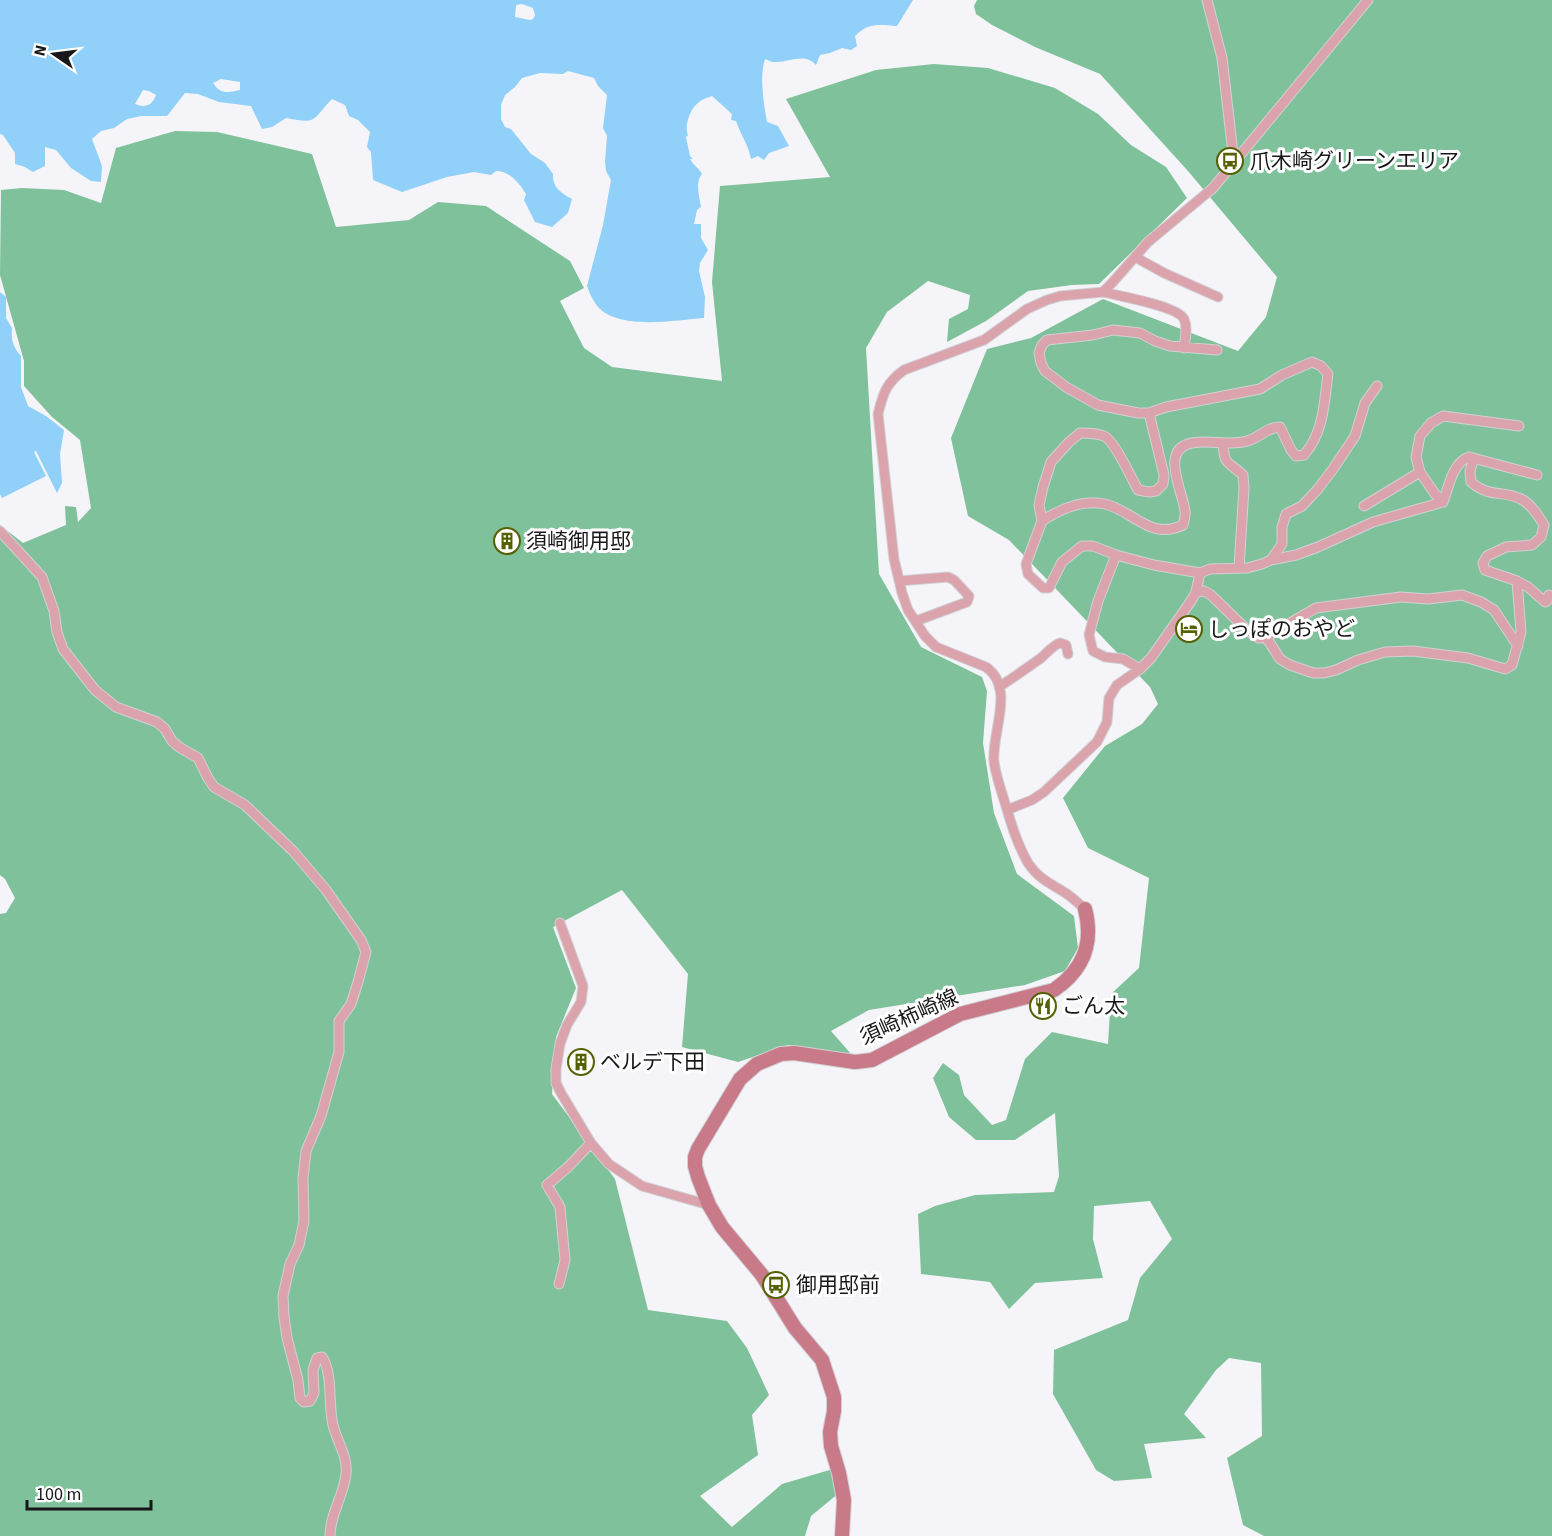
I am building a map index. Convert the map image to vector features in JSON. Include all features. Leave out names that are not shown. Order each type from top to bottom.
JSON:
[{"type":"main road","name":"須崎柿崎線","points":[[842,1536],[844,1500],[831,1446],[830,1432],[834,1397],[822,1360],[795,1328],[762,1275],[723,1227],[709,1205],[698,1177],[695,1157],[740,1078],[757,1064],[781,1054],[794,1053],[855,1062],[872,1060],[960,1014],[1054,990],[1076,971],[1082,959],[1088,941],[1089,925],[1085,909]]},
{"type":"street","points":[[1207,0],[1222,58],[1234,162]]},
{"type":"street","points":[[1103,292],[1148,242],[1213,188],[1368,0]]},
{"type":"street","points":[[1135,257],[1182,282],[1218,297]]},
{"type":"street","points":[[1085,909],[1066,893],[1040,878],[1028,863],[1015,837],[994,762],[994,747],[1002,705],[998,678],[986,667],[936,647],[925,636],[908,610],[894,559],[878,414],[889,384],[904,370],[984,340],[1027,309],[1060,296],[1103,292],[1167,307],[1184,318],[1186,328],[1184,348]]},
{"type":"street","points":[[1042,521],[1058,511],[1074,506],[1105,504],[1121,510],[1143,524],[1163,530],[1172,530],[1183,525],[1186,512],[1175,463],[1179,450],[1185,445],[1204,441],[1244,442],[1256,439],[1272,427],[1280,427],[1296,456],[1304,455],[1318,433],[1328,374],[1321,366],[1312,362],[1282,375],[1260,390],[1166,407],[1149,413],[1138,413],[1098,405],[1066,387],[1045,371],[1039,353],[1047,340],[1093,335],[1113,330],[1140,333],[1155,341],[1184,348],[1217,350]]},
{"type":"street","points":[[1271,560],[1282,544],[1282,527],[1286,514],[1302,506],[1333,469],[1355,436],[1365,403],[1377,386]]},
{"type":"street","points":[[1149,413],[1164,476],[1163,484],[1156,491],[1138,490],[1115,448],[1104,436],[1080,433],[1052,462],[1042,487],[1039,505],[1042,521],[1026,564],[1028,574],[1043,588],[1049,588],[1062,562],[1082,546],[1093,546],[1154,565],[1200,573],[1210,569],[1247,568],[1318,547],[1372,522],[1443,502]]},
{"type":"street","points":[[1443,502],[1420,472],[1416,457],[1420,436],[1431,423],[1443,416],[1519,426]]},
{"type":"street","points":[[1223,443],[1227,463],[1243,475],[1239,568]]},
{"type":"street","points":[[1443,502],[1457,464],[1469,457],[1538,475]]},
{"type":"street","points":[[1474,458],[1470,471],[1471,482],[1485,492],[1523,500],[1534,509],[1544,525],[1541,537],[1532,545],[1506,547],[1487,556],[1483,563],[1485,570],[1517,581],[1528,587],[1545,602],[1549,595]]},
{"type":"street","points":[[1364,506],[1420,472]]},
{"type":"street","points":[[0,531],[42,577],[54,611],[63,650],[95,690],[116,707],[157,722],[165,729],[172,741],[198,758],[214,787],[245,805],[294,852],[326,891],[361,940],[366,952],[351,1004],[339,1021],[339,1052],[321,1116],[306,1151],[303,1178],[304,1221],[299,1245],[290,1264],[283,1296],[287,1338],[298,1380],[300,1398],[304,1402],[310,1401],[314,1393],[313,1370],[317,1358],[322,1357],[326,1362],[328,1372],[329,1403],[333,1426],[344,1455],[346,1473],[330,1536]]},
{"type":"street","points":[[1116,555],[1098,602],[1089,635],[1090,643],[1093,651],[1105,657],[1123,659],[1140,669]]},
{"type":"street","points":[[1007,810],[1032,800],[1044,792],[1097,742],[1107,722],[1109,698],[1117,685],[1151,658],[1191,601],[1196,592],[1200,573]]},
{"type":"street","points":[[899,581],[948,577],[954,580],[969,596],[967,602],[916,621]]},
{"type":"street","points":[[1266,637],[1280,659],[1313,673],[1336,670],[1358,660],[1385,652],[1413,651],[1468,658],[1505,669],[1512,665],[1521,632],[1517,581]]},
{"type":"street","points":[[1196,592],[1203,591],[1211,595],[1258,638],[1266,637],[1316,609],[1401,597],[1428,599],[1462,595],[1494,610],[1518,646]]},
{"type":"street","points":[[999,687],[1020,674],[1056,644],[1066,645],[1068,654]]},
{"type":"street","points":[[560,923],[584,986],[581,1002],[567,1025],[560,1044],[556,1083],[591,1143],[609,1164],[642,1186],[709,1205]]},
{"type":"street","points":[[560,1284],[565,1260],[560,1207],[547,1185],[591,1143]]},
{"type":"green space","points":[[977,0],[1552,0],[1552,1536],[1264,1536],[1243,1525],[1227,1458],[1262,1436],[1261,1363],[1229,1358],[1216,1370],[1184,1414],[1206,1438],[1144,1444],[1152,1478],[1114,1481],[1096,1470],[1053,1394],[1054,1350],[1128,1320],[1140,1278],[1172,1239],[1150,1201],[1094,1206],[1093,1239],[1103,1278],[1035,1283],[1009,1309],[990,1282],[921,1274],[918,1214],[935,1206],[975,1195],[1054,1192],[1059,1176],[1055,1113],[1015,1140],[976,1140],[949,1117],[933,1078],[943,1063],[959,1075],[964,1095],[992,1125],[1006,1120],[1025,1059],[1052,1032],[1108,1044],[1111,994],[1139,968],[1149,878],[1088,848],[1063,798],[1105,746],[1142,724],[1158,704],[1150,687],[1009,540],[968,516],[951,438],[987,349],[1031,338],[1103,299],[1238,351],[1266,317],[1277,277],[1188,171],[1100,74],[1035,47],[992,25],[976,14],[974,6]]},
{"type":"green space","points":[[934,64],[988,68],[1055,88],[1098,114],[1131,145],[1166,167],[1187,198],[1099,284],[1028,291],[986,321],[947,342],[949,319],[968,309],[970,295],[928,281],[887,312],[866,348],[879,574],[921,647],[982,677],[987,691],[983,743],[994,813],[1017,874],[1074,916],[1078,948],[1065,971],[1025,985],[869,1010],[831,1031],[852,1055],[788,1045],[738,1062],[682,1047],[688,974],[622,890],[553,927],[576,988],[556,1037],[552,1094],[615,1179],[648,1310],[727,1321],[747,1348],[769,1395],[752,1415],[758,1455],[700,1496],[732,1527],[782,1484],[833,1469],[839,1493],[811,1516],[805,1536],[0,1536],[0,914],[6,913],[15,898],[5,879],[0,875],[0,525],[23,543],[66,525],[65,506],[76,507],[78,522],[91,508],[80,440],[52,417],[24,386],[24,361],[0,275],[1,190],[22,188],[64,190],[101,203],[116,148],[175,131],[217,132],[312,154],[336,227],[409,220],[438,202],[486,206],[570,261],[584,288],[560,301],[584,348],[612,367],[722,381],[712,282],[720,186],[830,177],[786,99],[876,70]]},
{"type":"water","points":[[0,0],[913,0],[897,26],[874,25],[865,28],[855,36],[857,46],[851,50],[842,48],[820,55],[816,65],[806,59],[774,62],[765,59],[762,82],[767,122],[778,126],[789,146],[769,153],[764,160],[758,156],[751,159],[736,121],[731,120],[732,114],[712,96],[701,100],[692,109],[688,118],[686,137],[690,156],[693,159],[690,159],[702,174],[698,185],[701,207],[697,210],[694,224],[701,224],[701,238],[708,250],[700,263],[699,271],[705,297],[704,318],[662,322],[630,321],[604,312],[595,303],[587,286],[603,225],[611,180],[606,171],[607,136],[603,128],[607,95],[594,78],[568,71],[563,74],[540,73],[522,78],[505,95],[501,105],[501,119],[505,127],[511,129],[531,154],[545,163],[553,174],[556,186],[572,199],[568,213],[552,227],[535,222],[524,200],[526,194],[514,178],[506,173],[496,171],[491,175],[474,172],[447,177],[402,192],[373,180],[371,152],[367,147],[370,132],[358,120],[349,116],[345,105],[332,99],[313,119],[304,121],[286,118],[272,127],[262,129],[251,106],[219,102],[198,94],[185,93],[167,116],[141,116],[127,119],[114,128],[101,131],[92,139],[102,166],[101,182],[91,181],[71,168],[56,150],[45,147],[45,166],[33,172],[15,164],[15,153],[0,134]],"holes":[[[522,4],[533,8],[535,15],[533,19],[515,17],[516,5]],[[221,79],[240,82],[240,90],[224,92],[213,83]],[[143,90],[156,95],[148,105],[135,104]]]},
{"type":"water","points":[[0,292],[6,297],[6,318],[12,328],[14,346],[21,356],[21,387],[28,406],[64,430],[60,454],[62,483],[57,493],[36,451],[34,452],[46,476],[2,498],[0,494]]},
{"type":"place","name":"爪木崎グリーンエリア","points":[[1230,161]]},
{"type":"place","name":"須崎御用邸","points":[[507,541]]},
{"type":"place","name":"しっぽのおやど","points":[[1189,629]]},
{"type":"place","name":"ごん太","points":[[1043,1006]]},
{"type":"place","name":"ベルデ下田","points":[[581,1062]]},
{"type":"place","name":"御用邸前","points":[[776,1285]]}]
